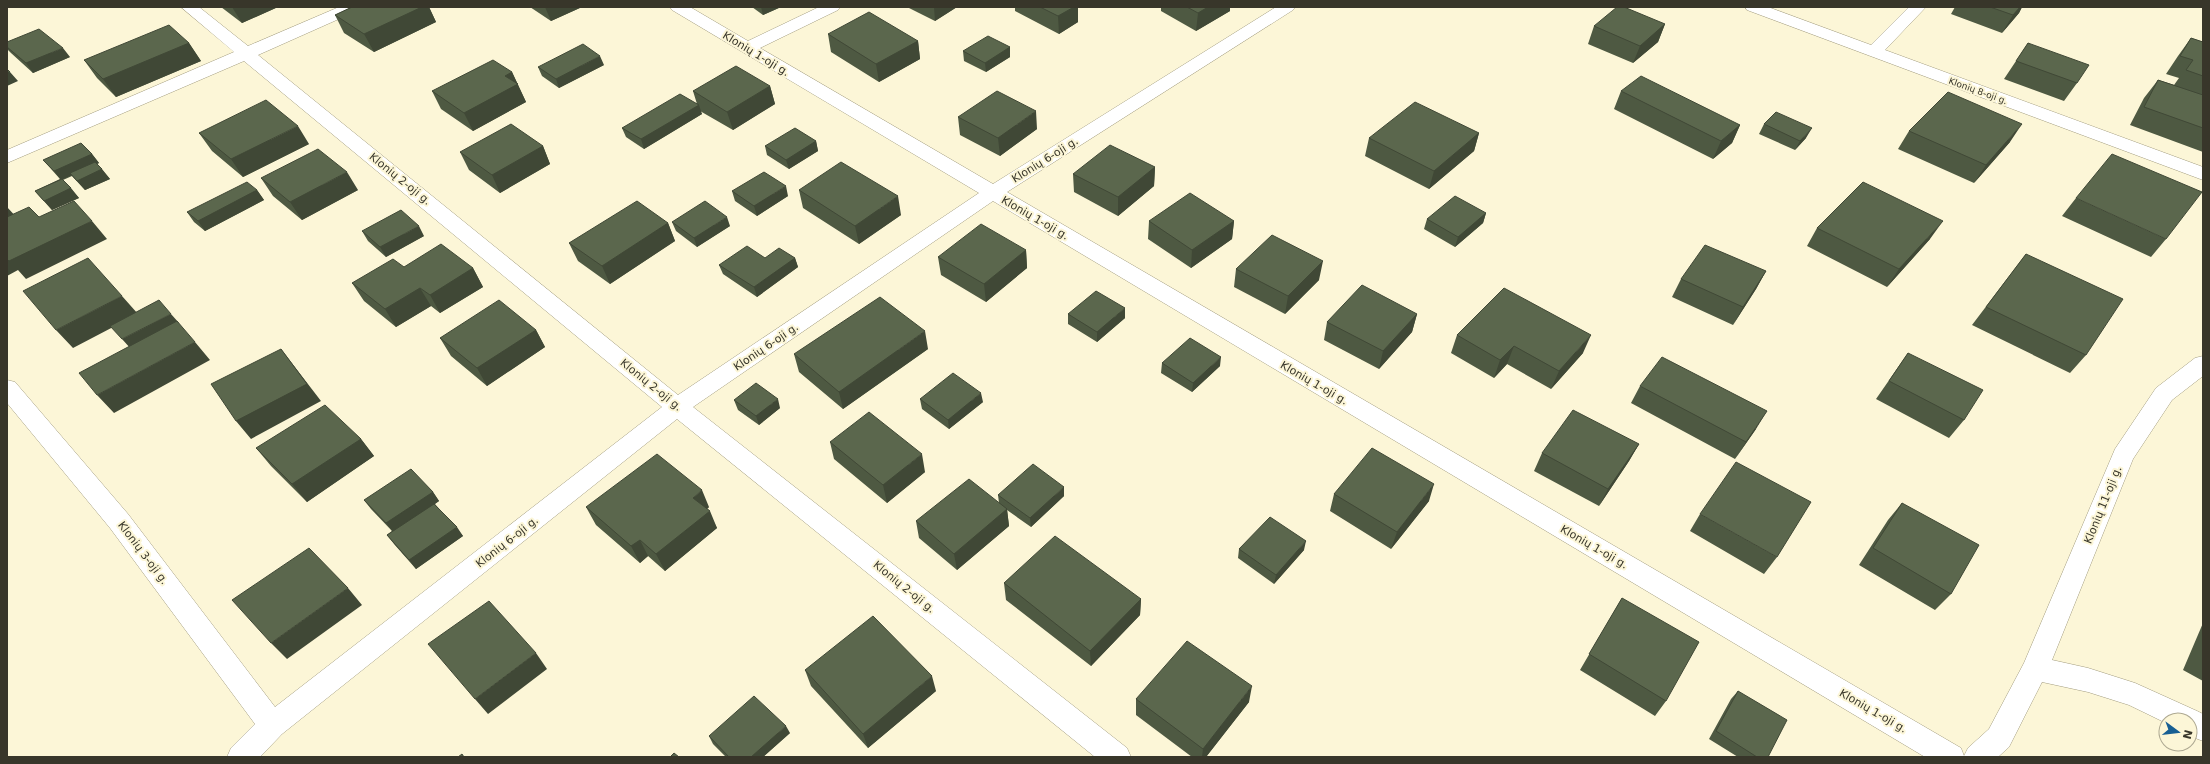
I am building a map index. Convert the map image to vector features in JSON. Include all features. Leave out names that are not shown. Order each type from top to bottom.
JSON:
[{"type":"street","name":"Klonių 2-oji g.","points":[[189,7],[677,407],[1117,757]]},
{"type":"street","points":[[7,157],[248,54],[353,7]]},
{"type":"street","name":"Klonių 1-oji g.","points":[[678,7],[1951,757]]},
{"type":"street","points":[[746,48],[832,7]]},
{"type":"street","name":"Klonių 6-oji g.","points":[[241,757],[272,724],[442,593],[677,407],[992,193],[1287,7]]},
{"type":"street","name":"Klonių 8-oji g.","points":[[1753,7],[2203,174]]},
{"type":"street","points":[[1874,52],[1918,7]]},
{"type":"street","name":"Klonių 11-oji g.","points":[[2035,669],[2123,456],[2164,394],[2203,364]]},
{"type":"street","name":"Klonių 3-oji g.","points":[[7,388],[119,521],[272,724]]},
{"type":"street","points":[[1978,757],[2000,738],[2035,669],[2088,680],[2135,695],[2170,712]]},
{"type":"building","points":[[352,7],[422,7],[364,34],[335,15]]},
{"type":"building","points":[[1040,7],[1074,7],[1058,16]]},
{"type":"building","points":[[1187,7],[1208,7],[1198,13]]},
{"type":"building","points":[[1617,7],[1624,7],[1665,24],[1640,46],[1594,26]]},
{"type":"building","points":[[1990,7],[2020,7],[2013,15]]},
{"type":"building","points":[[869,12],[918,41],[876,64],[828,34]]},
{"type":"building","points":[[169,25],[189,43],[103,79],[84,60]]},
{"type":"building","points":[[39,29],[63,48],[26,63],[7,47],[7,42]]},
{"type":"building","points":[[988,36],[1010,47],[985,63],[963,51]]},
{"type":"building","points":[[2191,38],[2203,42],[2203,76],[2186,70],[2193,60],[2180,56]]},
{"type":"building","points":[[2028,43],[2089,65],[2077,83],[2016,61]]},
{"type":"building","points":[[583,44],[600,56],[556,79],[538,67]]},
{"type":"building","points":[[493,60],[512,72],[505,76],[518,84],[464,113],[432,91]]},
{"type":"building","points":[[736,66],[770,86],[727,112],[693,91]]},
{"type":"building","points":[[1641,76],[1740,125],[1721,141],[1621,91]]},
{"type":"building","points":[[2158,80],[2203,95],[2203,128],[2144,107]]},
{"type":"building","points":[[997,91],[1036,111],[998,138],[958,117]]},
{"type":"building","points":[[1948,92],[2022,124],[1986,165],[1909,131]]},
{"type":"building","points":[[680,94],[699,105],[641,139],[622,128]]},
{"type":"building","points":[[266,100],[298,126],[231,159],[199,133]]},
{"type":"building","points":[[1415,102],[1479,133],[1434,171],[1369,138]]},
{"type":"building","points":[[1776,112],[1812,128],[1800,141],[1764,124]]},
{"type":"building","points":[[511,124],[543,146],[492,175],[460,152]]},
{"type":"building","points":[[795,128],[816,141],[786,160],[765,146]]},
{"type":"building","points":[[81,143],[92,154],[54,171],[43,160]]},
{"type":"building","points":[[1110,145],[1155,167],[1118,197],[1073,174]]},
{"type":"building","points":[[318,149],[347,172],[290,202],[261,178]]},
{"type":"building","points":[[2112,154],[2202,192],[2166,239],[2076,198]]},
{"type":"building","points":[[95,162],[102,169],[77,181],[70,173]]},
{"type":"building","points":[[841,162],[898,196],[855,226],[799,190]]},
{"type":"building","points":[[764,172],[786,186],[754,206],[732,191]]},
{"type":"building","points":[[62,179],[71,188],[44,201],[35,191]]},
{"type":"building","points":[[247,182],[257,190],[198,221],[187,212]]},
{"type":"building","points":[[1863,182],[1943,221],[1899,269],[1817,228]]},
{"type":"building","points":[[1190,193],[1234,221],[1192,250],[1149,221]]},
{"type":"building","points":[[1455,196],[1486,213],[1458,237],[1427,219]]},
{"type":"building","points":[[74,201],[92,221],[9,261],[7,259],[7,217],[29,207],[39,217]]},
{"type":"building","points":[[637,201],[668,223],[602,266],[569,243]]},
{"type":"building","points":[[705,201],[727,217],[694,238],[672,222]]},
{"type":"building","points":[[401,210],[419,226],[380,247],[362,231]]},
{"type":"building","points":[[981,224],[1026,250],[984,284],[938,257]]},
{"type":"building","points":[[1272,235],[1323,261],[1288,296],[1236,269]]},
{"type":"building","points":[[441,244],[473,268],[430,295],[420,288],[385,309],[352,283],[393,259],[404,267]]},
{"type":"building","points":[[1705,245],[1766,271],[1743,307],[1681,279]]},
{"type":"building","points":[[747,246],[765,258],[779,248],[795,258],[754,287],[719,265]]},
{"type":"building","points":[[2026,254],[2123,299],[2086,355],[1986,307]]},
{"type":"building","points":[[88,258],[122,296],[56,330],[23,291]]},
{"type":"building","points":[[1362,285],[1417,314],[1383,351],[1327,322]]},
{"type":"building","points":[[1504,288],[1591,335],[1559,371],[1514,346],[1500,360],[1457,335]]},
{"type":"building","points":[[1096,291],[1125,308],[1097,332],[1068,314]]},
{"type":"building","points":[[880,297],[925,331],[839,392],[794,354]]},
{"type":"building","points":[[159,300],[171,314],[122,339],[110,326]]},
{"type":"building","points":[[499,300],[536,330],[477,368],[440,338]]},
{"type":"building","points":[[177,321],[195,342],[97,395],[79,373]]},
{"type":"building","points":[[1190,338],[1221,357],[1193,383],[1162,363]]},
{"type":"building","points":[[281,349],[307,384],[236,421],[211,384]]},
{"type":"building","points":[[1908,353],[1983,390],[1964,420],[1889,381]]},
{"type":"building","points":[[1662,357],[1767,411],[1746,442],[1640,386]]},
{"type":"building","points":[[953,373],[981,393],[948,420],[920,399]]},
{"type":"building","points":[[756,383],[778,399],[756,416],[734,400]]},
{"type":"building","points":[[325,405],[361,439],[292,484],[256,448]]},
{"type":"building","points":[[1573,410],[1639,444],[1608,489],[1542,453]]},
{"type":"building","points":[[869,412],[922,454],[883,485],[830,442]]},
{"type":"building","points":[[1372,448],[1434,484],[1397,532],[1334,494]]},
{"type":"building","points":[[657,454],[702,490],[693,498],[710,511],[656,554],[640,540],[631,546],[586,507]]},
{"type":"building","points":[[1736,462],[1811,502],[1777,557],[1700,514]]},
{"type":"building","points":[[1033,464],[1064,487],[1030,518],[998,495]]},
{"type":"building","points":[[411,469],[433,492],[386,523],[364,500]]},
{"type":"building","points":[[969,479],[1007,509],[954,554],[916,521]]},
{"type":"building","points":[[1902,503],[1979,545],[1951,594],[1873,548]]},
{"type":"building","points":[[434,504],[457,527],[409,560],[387,535]]},
{"type":"building","points":[[1270,517],[1306,541],[1276,575],[1239,549]]},
{"type":"building","points":[[1055,536],[1141,599],[1090,651],[1004,583]]},
{"type":"building","points":[[309,548],[348,588],[271,643],[232,600]]},
{"type":"building","points":[[1622,598],[1699,642],[1666,701],[1589,654]]},
{"type":"building","points":[[489,601],[536,653],[475,699],[428,644]]},
{"type":"building","points":[[873,616],[932,676],[863,734],[805,670]]},
{"type":"building","points":[[1187,641],[1252,686],[1203,749],[1136,699]]},
{"type":"building","points":[[1738,691],[1787,720],[1768,757],[1757,757],[1716,731]]},
{"type":"building","points":[[754,696],[786,726],[751,757],[729,757],[709,736]]},
{"type":"building","points":[[674,753],[679,757],[670,757]]}]
